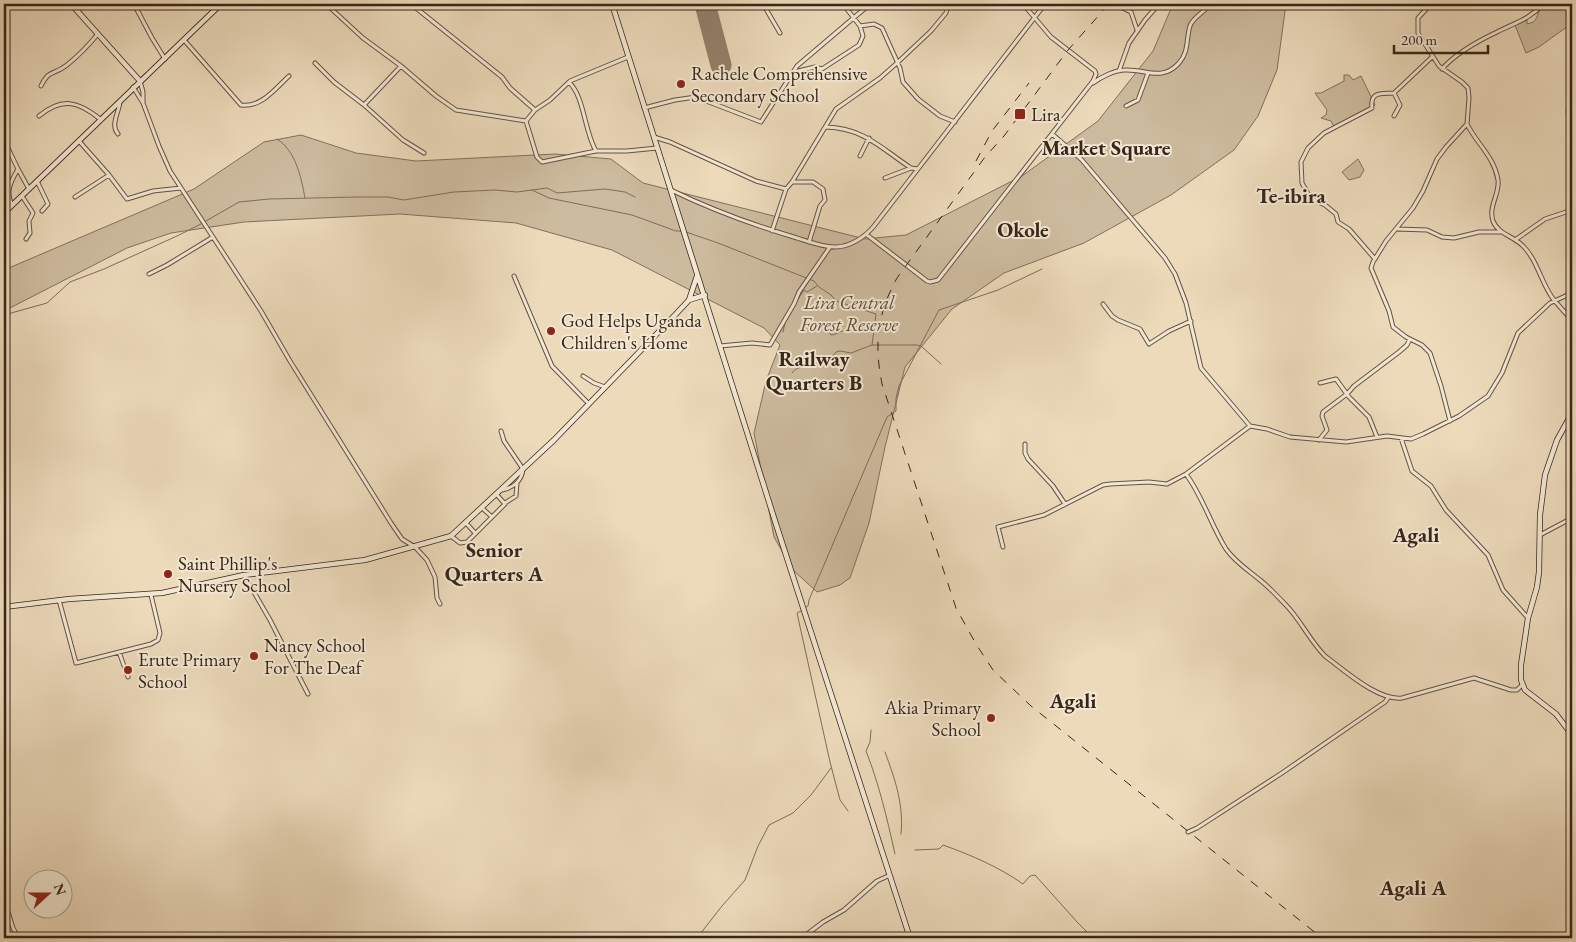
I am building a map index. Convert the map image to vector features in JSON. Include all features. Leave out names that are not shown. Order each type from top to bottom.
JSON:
[{"type":"street","points":[[71,4],[140,81],[143,92],[143,104]]},
{"type":"street","points":[[134,4],[165,59]]},
{"type":"street","points":[[4,213],[221,4]]},
{"type":"street","points":[[326,4],[363,38],[456,110],[526,121]]},
{"type":"street","points":[[411,4],[502,78],[534,110]]},
{"type":"street","points":[[612,4],[888,876],[910,938]]},
{"type":"street","points":[[763,4],[780,33]]},
{"type":"street","points":[[793,72],[815,67],[825,68],[859,45],[863,39],[860,26],[843,4]]},
{"type":"street","points":[[644,108],[696,97],[761,122],[801,62],[870,4]]},
{"type":"street","points":[[772,231],[786,189],[840,105],[880,78],[898,63],[946,13],[948,9],[946,4]]},
{"type":"street","points":[[867,235],[927,282],[938,280],[1091,84],[1095,77],[1095,71],[1051,37],[1023,4]]},
{"type":"street","points":[[670,189],[716,210],[772,231],[830,247],[842,246],[867,235],[1045,4]]},
{"type":"street","points":[[1114,4],[1131,12],[1137,30]]},
{"type":"street","points":[[1119,71],[1129,43],[1137,30],[1159,4]]},
{"type":"street","points":[[1431,4],[1419,16],[1417,27],[1419,36],[1442,69],[1457,78],[1468,88],[1467,124],[1470,131],[1487,152],[1497,177],[1498,187],[1492,210],[1496,228],[1522,244],[1532,258],[1555,301],[1572,320]]},
{"type":"street","points":[[1442,69],[1471,47],[1499,31],[1523,21],[1543,4]]},
{"type":"street","points":[[1091,84],[1119,71],[1135,70],[1161,74],[1171,70],[1179,64],[1184,55],[1190,24],[1205,11],[1206,5]]},
{"type":"street","points":[[860,26],[874,24],[882,28],[900,68],[903,82],[918,99],[944,118],[955,122]]},
{"type":"street","points":[[41,86],[46,76],[65,66],[80,54],[98,35]]},
{"type":"street","points":[[184,40],[241,105],[257,104],[289,76]]},
{"type":"street","points":[[526,121],[534,110],[569,82],[628,57]]},
{"type":"street","points":[[1375,259],[1349,228],[1338,222],[1336,214],[1325,205],[1312,199],[1302,183],[1301,162],[1308,148],[1324,133],[1372,108],[1372,100],[1376,94],[1394,93],[1432,57]]},
{"type":"street","points":[[315,63],[334,82],[364,105],[403,140],[424,153]]},
{"type":"street","points":[[364,105],[401,66]]},
{"type":"street","points":[[1126,106],[1139,98],[1148,73]]},
{"type":"street","points":[[569,82],[576,90],[591,142],[596,151]]},
{"type":"street","points":[[133,87],[143,104],[163,155],[181,188],[261,311],[402,539],[415,547],[433,571],[436,598],[440,604]]},
{"type":"street","points":[[1394,93],[1400,107],[1394,116]]},
{"type":"street","points":[[118,134],[114,125],[120,100]]},
{"type":"street","points":[[1132,110],[1134,102]]},
{"type":"street","points":[[39,116],[57,105],[69,103],[83,107],[100,119]]},
{"type":"street","points":[[1568,112],[1572,119]]},
{"type":"street","points":[[526,121],[537,158],[542,162],[596,151],[627,151],[657,148]]},
{"type":"street","points":[[1450,421],[1442,386],[1430,353],[1422,345],[1410,340],[1393,327],[1389,311],[1371,268],[1375,259],[1416,203],[1437,159],[1467,124]]},
{"type":"street","points":[[826,127],[841,128],[869,138],[911,168],[918,169]]},
{"type":"street","points":[[1052,134],[1081,159],[1165,258],[1180,284],[1191,321],[1201,368],[1250,426],[1268,429],[1290,437],[1318,440],[1354,442],[1377,437],[1414,437],[1450,421],[1488,396],[1502,373],[1518,333],[1555,301],[1572,293]]},
{"type":"street","points":[[654,137],[658,137],[756,181],[786,189]]},
{"type":"street","points":[[860,156],[869,138]]},
{"type":"street","points":[[4,140],[29,189]]},
{"type":"street","points":[[79,141],[127,199],[149,192],[181,188]]},
{"type":"street","points":[[885,178],[911,168]]},
{"type":"street","points":[[12,205],[9,195],[10,182],[18,169]]},
{"type":"street","points":[[74,197],[109,175]]},
{"type":"street","points":[[37,181],[48,204],[42,211]]},
{"type":"street","points":[[792,182],[813,182],[823,189],[825,200],[820,206],[809,242]]},
{"type":"street","points":[[4,194],[9,195]]},
{"type":"street","points":[[22,196],[33,213],[29,221],[30,233],[26,239]]},
{"type":"street","points":[[1515,240],[1545,219],[1572,210]]},
{"type":"street","points":[[1396,229],[1427,230],[1442,237],[1457,238],[1479,232],[1501,232]]},
{"type":"street","points":[[149,274],[213,237]]},
{"type":"street","points":[[720,346],[752,343],[770,345],[799,292],[830,247]]},
{"type":"street","points":[[4,606],[58,599],[151,595],[244,575],[356,562],[451,536],[502,490],[589,404],[689,300],[698,275]]},
{"type":"street","points":[[514,276],[552,366],[589,404]]},
{"type":"street","points":[[689,300],[705,295]]},
{"type":"street","points":[[1104,304],[1112,316],[1140,329],[1149,344],[1169,331],[1191,321]]},
{"type":"street","points":[[1318,440],[1327,430],[1322,413],[1373,373],[1410,340]]},
{"type":"street","points":[[583,376],[594,383],[606,387]]},
{"type":"street","points":[[1320,383],[1335,378],[1369,417],[1377,437]]},
{"type":"street","points":[[1572,413],[1557,440],[1545,475],[1540,516],[1540,558],[1537,587],[1528,618],[1521,665],[1522,685],[1535,699],[1560,719],[1572,735]]},
{"type":"street","points":[[1003,547],[998,527],[1033,519],[1106,484],[1149,482],[1167,484],[1186,474],[1250,426]]},
{"type":"street","points":[[501,431],[504,440],[523,469],[522,476],[517,483],[502,490]]},
{"type":"street","points":[[1401,438],[1412,471],[1431,486],[1446,510],[1488,555],[1503,590],[1528,618]]},
{"type":"street","points":[[1025,444],[1025,453],[1028,459],[1053,486],[1065,504]]},
{"type":"street","points":[[1186,474],[1225,547],[1234,559],[1261,580],[1291,610],[1325,656],[1372,689],[1388,698],[1395,699],[1420,694],[1474,678],[1511,690],[1517,690],[1522,685]]},
{"type":"street","points":[[451,536],[462,544],[467,542],[505,503],[516,496],[517,483]]},
{"type":"street","points":[[496,495],[505,503]]},
{"type":"street","points":[[482,508],[492,517]]},
{"type":"street","points":[[1540,535],[1572,518]]},
{"type":"street","points":[[466,523],[475,533]]},
{"type":"street","points":[[401,551],[402,539]]},
{"type":"street","points":[[244,575],[270,620],[308,694]]},
{"type":"street","points":[[58,599],[76,664],[155,643],[160,638],[151,595]]},
{"type":"street","points":[[119,652],[128,677]]},
{"type":"street","points":[[1188,832],[1282,774],[1385,702],[1388,698]]},
{"type":"street","points":[[802,938],[823,922],[844,910],[878,881],[888,876]]},
{"type":"street","points":[[4,904],[8,911],[11,926],[20,938]]},
{"type":"green space","name":"Lira Central Forest Reserve","points":[[1173,4],[1286,4],[1277,70],[1258,116],[1234,150],[1171,195],[1084,243],[1004,273],[952,309],[905,367],[869,523],[850,578],[840,585],[817,592],[793,570],[774,537],[754,433],[766,381],[780,345],[764,328],[612,250],[516,223],[400,214],[244,222],[171,233],[127,248],[4,311],[4,270],[194,189],[264,142],[301,135],[356,153],[416,161],[555,154],[611,159],[643,183],[865,239],[906,235],[1022,176],[1098,121],[1153,51]]},
{"type":"green space","points":[[1545,4],[1569,4],[1568,26],[1539,47],[1526,53],[1515,25],[1527,20],[1527,24],[1534,22],[1541,7],[1544,7]]},
{"type":"green space","points":[[1344,75],[1349,75],[1353,80],[1361,76],[1375,105],[1334,127],[1331,121],[1321,118],[1326,115],[1327,110],[1315,93],[1321,93],[1344,81]]},
{"type":"green space","points":[[1358,159],[1364,170],[1360,177],[1349,180],[1342,172]]},
{"type":"waterway","points":[[277,139],[289,150],[297,165],[305,198]]},
{"type":"waterway","points":[[4,315],[47,303],[70,282],[177,236],[239,202],[269,199],[356,197],[388,197],[404,200],[454,192],[495,190],[517,192],[547,188],[557,193],[605,189],[625,192],[635,197]]},
{"type":"waterway","points":[[532,190],[549,198],[632,215],[676,231],[682,231]]},
{"type":"waterway","points":[[686,232],[814,281],[836,301],[876,314],[872,345],[921,346],[941,364]]},
{"type":"waterway","points":[[805,608],[808,606],[887,417],[896,411],[896,398],[899,386],[939,310],[998,290],[1042,269]]},
{"type":"waterway","points":[[797,301],[804,290],[807,292],[817,286]]},
{"type":"waterway","points":[[783,332],[785,323],[793,309]]},
{"type":"waterway","points":[[828,330],[831,335],[845,330],[872,330]]},
{"type":"waterway","points":[[792,373],[800,367],[825,362],[836,352],[851,353],[872,345]]},
{"type":"waterway","points":[[801,611],[797,613],[830,762],[840,800],[848,811]]},
{"type":"waterway","points":[[871,730],[870,742],[866,751],[879,789],[895,854]]},
{"type":"waterway","points":[[885,752],[900,802],[901,834]]},
{"type":"waterway","points":[[697,938],[745,880],[758,846],[769,825],[793,813],[811,795],[831,768]]},
{"type":"waterway","points":[[915,850],[939,849],[943,845],[984,862],[1023,884],[1030,876],[1035,875],[1078,923],[1090,935],[1097,938]]},
{"type":"waterway","points":[[274,938],[304,932],[306,938]]},
{"type":"waterway","points":[[351,938],[368,938]]},
{"type":"runway","points":[[705,4],[721,65]]},
{"type":"railway","points":[[1109,4],[1068,50],[1004,136],[985,157],[897,278],[885,304],[879,329],[878,356],[882,384],[956,608],[993,670],[1031,706],[1322,938]]},
{"type":"railway","points":[[976,161],[992,131],[1029,83]]},
{"type":"place","name":"Rachele Comprehensive Secondary School","points":[[681,84]]},
{"type":"place","name":"Lira","points":[[1020,114]]},
{"type":"place","name":"God Helps Uganda Children's Home","points":[[551,331]]},
{"type":"place","name":"Saint Phillip's Nursery School","points":[[168,574]]},
{"type":"place","name":"Nancy School For The Deaf","points":[[254,656]]},
{"type":"place","name":"Erute Primary School","points":[[128,670]]},
{"type":"place","name":"Akia Primary School","points":[[991,718]]},
{"type":"district","name":"Market Square","points":[[1106,148]]},
{"type":"district","name":"Te-ibira","points":[[1291,196]]},
{"type":"district","name":"Okole","points":[[1023,230]]},
{"type":"district","name":"Railway Quarters B","points":[[814,371]]},
{"type":"district","name":"Agali","points":[[1416,535]]},
{"type":"district","name":"Senior Quarters A","points":[[494,562]]},
{"type":"district","name":"Agali","points":[[1073,701]]},
{"type":"district","name":"Agali A","points":[[1413,888]]}]
